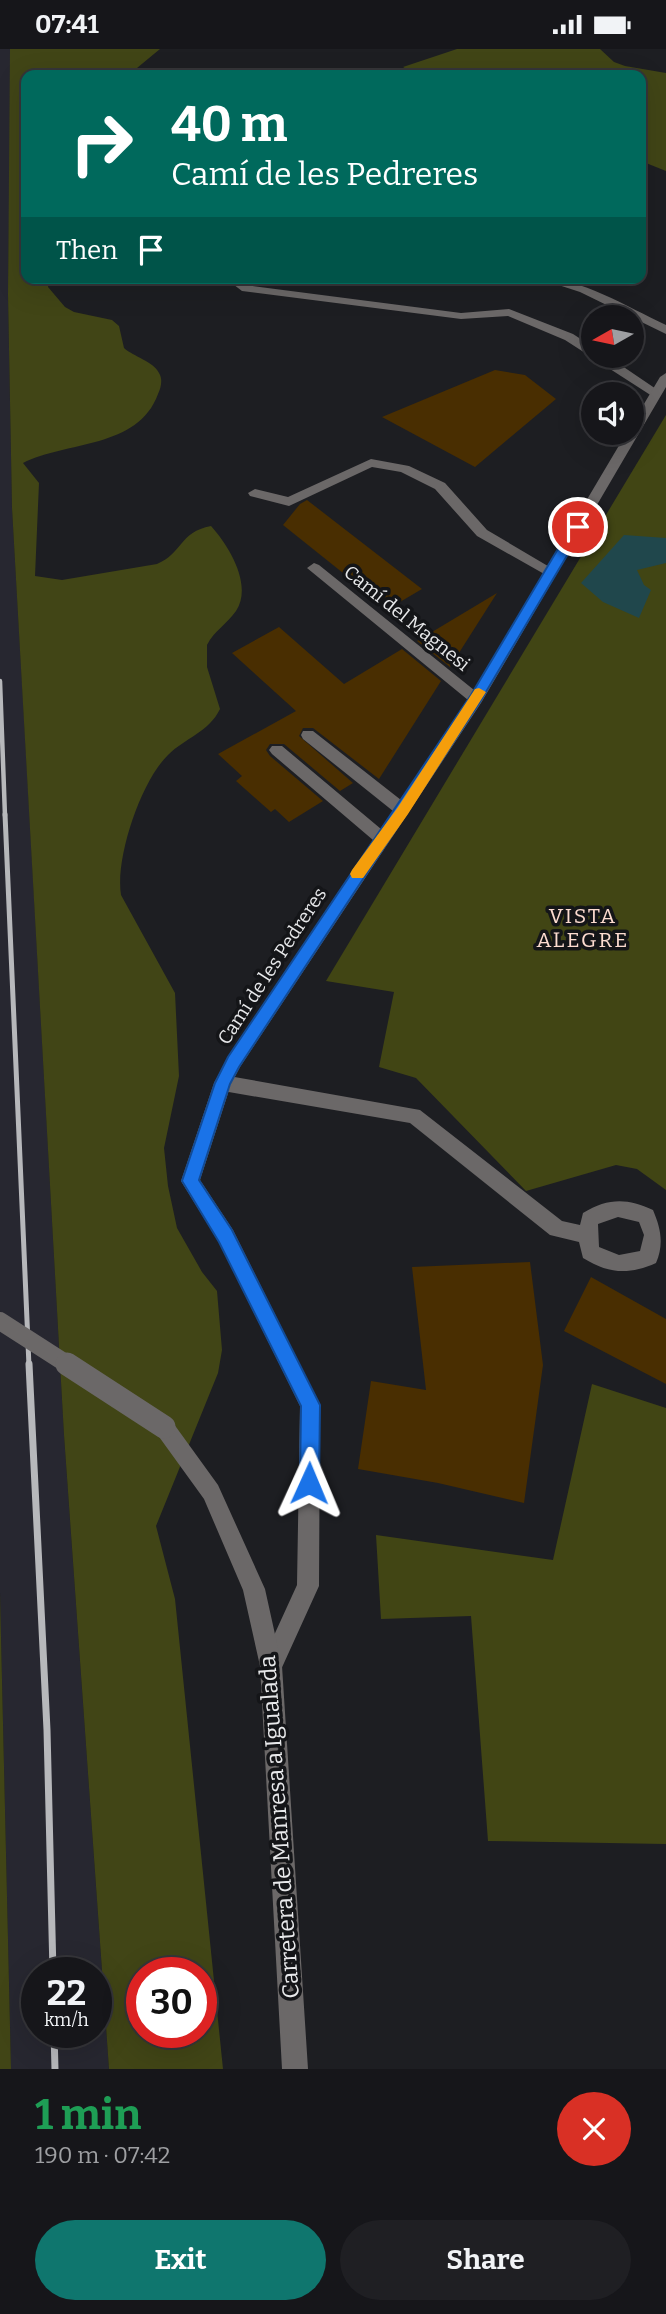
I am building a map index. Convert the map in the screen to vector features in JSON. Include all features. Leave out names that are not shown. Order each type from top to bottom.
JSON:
[{"type":"street","points":[[237,284],[242,288],[461,316],[509,312],[581,344]]},
{"type":"street","points":[[563,284],[584,290],[666,330]]},
{"type":"street","points":[[618,368],[656,393]]},
{"type":"street","name":"Camí de les Pedreres","points":[[271,1665],[308,1586],[310,1405],[226,1236],[191,1181],[223,1083],[233,1062],[476,699],[666,377]]},
{"type":"street","points":[[255,493],[289,502],[371,463],[404,469],[440,486],[482,533],[551,572]]},
{"type":"street","name":"Camí del Magnesi","points":[[314,568],[476,699]]},
{"type":"street","points":[[308,736],[403,810]]},
{"type":"street","points":[[277,750],[381,838]]},
{"type":"street","points":[[223,1083],[414,1116],[557,1229],[587,1235]]},
{"type":"street","name":"Carretera de Manresa a Igualada","points":[[0,1321],[164,1427],[211,1493],[254,1589],[271,1665],[295,2069]]},
{"type":"shaded area","points":[[0,49],[10,49],[11,74],[8,295],[12,508],[64,1435],[101,1957],[21,1957],[21,2048],[108,2048],[109,2069],[11,2069],[0,1593]]},
{"type":"green space","points":[[10,49],[160,49],[137,68],[130,70],[21,70],[21,284],[48,284],[65,307],[74,312],[112,320],[119,326],[124,348],[152,365],[159,373],[161,381],[159,392],[148,412],[135,425],[99,441],[23,463],[39,483],[35,576],[62,580],[157,564],[172,554],[193,533],[211,526],[237,566],[242,590],[236,611],[207,645],[207,667],[220,709],[210,723],[168,755],[148,783],[126,841],[120,879],[121,895],[175,993],[179,1076],[164,1148],[168,1186],[177,1228],[202,1272],[217,1291],[222,1350],[218,1373],[156,1526],[175,1599],[212,1957],[126,1957],[126,2048],[217,2048],[217,2010],[223,2069],[109,2069],[108,2048],[112,2048],[112,1957],[101,1957],[64,1435],[12,508],[8,295]]},
{"type":"green space","points":[[457,49],[600,49],[614,62],[625,66],[666,73],[666,171],[646,163],[646,70],[408,70],[403,67]]},
{"type":"green space","points":[[666,415],[666,1190],[637,1169],[616,1165],[526,1191],[416,1078],[379,1067],[394,992],[326,981]]},
{"type":"green space","points":[[592,1384],[666,1408],[666,1844],[488,1841],[471,1616],[381,1619],[376,1535],[553,1560]]},
{"type":"green space","points":[[0,1593],[11,2069],[0,2069]]},
{"type":"water","points":[[624,535],[666,538],[666,563],[637,570],[644,585],[651,590],[639,618],[603,602],[581,583]]},
{"type":"building","points":[[495,370],[525,375],[556,399],[475,467],[382,417]]},
{"type":"building","points":[[307,500],[422,589],[388,609],[283,525],[300,504]]},
{"type":"building","points":[[497,593],[450,667],[417,641]]},
{"type":"building","points":[[279,627],[344,684],[402,649],[441,681],[379,779],[313,728],[303,728],[299,736],[353,783],[340,791],[284,744],[270,744],[266,750],[270,756],[323,801],[289,822],[275,809],[271,812],[236,781],[242,776],[218,754],[296,711],[232,653]]},
{"type":"building","points":[[530,1262],[543,1365],[524,1503],[438,1483],[358,1469],[371,1381],[426,1390],[412,1267]]},
{"type":"building","points":[[591,1277],[666,1319],[666,1384],[564,1331]]},
{"type":"railway","points":[[0,681],[5,816]]},
{"type":"railway","points":[[5,814],[29,1366]]},
{"type":"railway","points":[[29,1364],[47,1730],[53,1957]]},
{"type":"railway","points":[[54,2048],[55,2069]]},
{"type":"slow traffic","points":[[358,874],[479,692]]},
{"type":"district","name":"VISTA ALEGRE","points":[[583,928]]},
{"type":"route","points":[[309,1483],[310,1405],[226,1236],[191,1181],[223,1083],[233,1062],[476,699],[578,527]]}]
